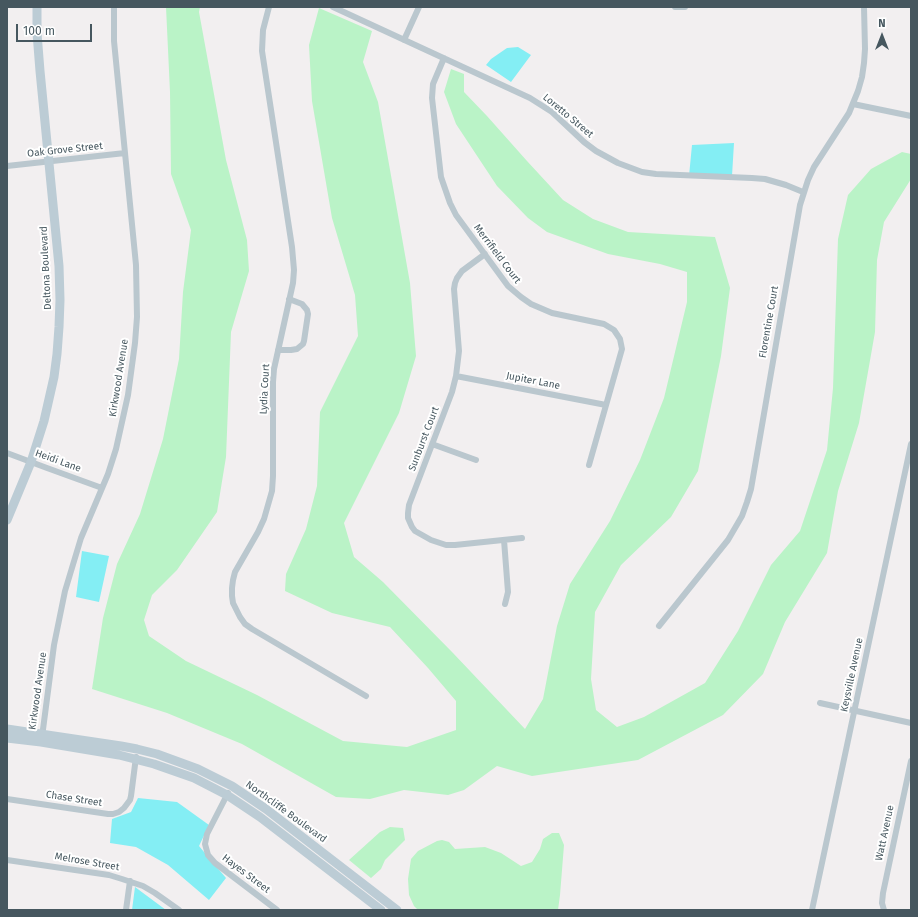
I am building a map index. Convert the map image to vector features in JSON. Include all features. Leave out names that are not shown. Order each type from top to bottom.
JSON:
[{"type":"main road","name":"Deltona Boulevard","points":[[7,520],[31,462],[44,421],[55,366],[59,327],[59,274],[38,52],[37,7]]},
{"type":"main road","name":"Northcliffe Boulevard","points":[[7,729],[135,759],[194,778],[227,795],[260,817],[384,908],[397,910]]},
{"type":"main road","name":"Northcliffe Boulevard","points":[[7,738],[41,738],[121,746],[157,754],[198,769],[232,786],[266,809],[384,908]]},
{"type":"street","name":"Kirkwood Avenue","points":[[41,738],[54,645],[65,591],[81,538],[108,474],[116,449],[123,422],[135,343],[137,310],[136,265],[114,41],[114,7]]},
{"type":"street","name":"Lydia Court","points":[[269,7],[263,30],[262,51],[294,258],[293,283],[274,368],[274,470],[272,491],[264,519],[235,572],[232,588],[234,603],[240,617],[245,624],[252,629],[366,696]]},
{"type":"street","name":"Loretto Street","points":[[333,7],[530,98],[552,112],[596,152],[618,164],[656,174],[759,179],[780,183],[803,192]]},
{"type":"street","points":[[404,40],[419,7]]},
{"type":"street","points":[[675,7],[685,7]]},
{"type":"street","name":"Florentine Court","points":[[659,626],[728,540],[742,516],[747,502],[751,489],[803,192],[814,168],[849,113],[862,77],[865,49],[864,7]]},
{"type":"street","name":"Merrifield Court","points":[[444,58],[433,84],[432,98],[441,177],[456,215],[508,286],[521,297],[552,313],[604,324],[614,330],[620,339],[622,349],[589,465]]},
{"type":"street","points":[[853,104],[911,116]]},
{"type":"street","name":"Oak Grove Street","points":[[7,166],[125,154]]},
{"type":"street","name":"Sunburst Court","points":[[484,254],[462,271],[455,283],[454,289],[458,351],[456,376],[452,392],[408,508],[408,518],[415,531],[431,540],[446,545],[454,546],[522,538]]},
{"type":"street","points":[[278,350],[297,349],[303,344],[304,341],[307,310],[302,304],[289,299]]},
{"type":"street","name":"Jupiter Lane","points":[[456,376],[606,405]]},
{"type":"street","points":[[432,444],[476,460]]},
{"type":"street","name":"Keysville Avenue","points":[[812,910],[911,444]]},
{"type":"street","name":"Heidi Lane","points":[[7,453],[102,488]]},
{"type":"street","points":[[504,540],[508,592],[505,604]]},
{"type":"street","points":[[820,703],[911,723]]},
{"type":"street","name":"Chase Street","points":[[7,799],[113,814],[124,808],[130,800],[137,749]]},
{"type":"street","name":"Watt Avenue","points":[[884,910],[882,904],[883,893],[911,761]]},
{"type":"street","name":"Hayes Street","points":[[232,786],[207,834],[205,844],[208,855],[215,863],[277,910]]},
{"type":"street","name":"Melrose Street","points":[[7,860],[109,875],[130,881],[155,893],[179,910]]},
{"type":"street","points":[[126,910],[130,881]]},
{"type":"green space","points":[[166,7],[200,7],[199,12],[226,160],[247,240],[249,271],[231,332],[226,457],[217,512],[177,570],[152,595],[144,620],[149,636],[186,661],[257,695],[343,741],[407,747],[456,730],[456,701],[390,627],[332,613],[285,591],[286,574],[306,529],[317,486],[320,412],[358,336],[355,295],[332,218],[312,101],[309,45],[319,8],[372,31],[363,62],[378,102],[410,283],[416,356],[399,413],[344,523],[354,557],[383,582],[525,729],[543,699],[557,626],[570,584],[610,521],[640,460],[664,398],[687,302],[687,272],[660,264],[608,254],[547,232],[528,218],[497,186],[456,124],[444,92],[451,69],[464,74],[464,92],[563,200],[593,219],[628,232],[715,237],[730,288],[721,356],[698,471],[671,517],[621,565],[595,612],[591,679],[596,710],[617,727],[644,717],[705,683],[738,631],[771,565],[800,531],[827,450],[833,388],[838,239],[848,195],[871,169],[902,152],[911,154],[911,179],[884,222],[877,260],[875,332],[859,423],[838,491],[827,553],[785,622],[763,674],[723,715],[638,760],[532,776],[497,766],[464,790],[448,795],[404,790],[370,799],[336,797],[242,744],[167,713],[92,689],[103,618],[117,564],[140,514],[163,439],[179,359],[183,292],[191,230],[171,174],[170,92]]},
{"type":"green space","points":[[390,827],[403,828],[405,840],[385,860],[381,869],[371,878],[349,860],[380,832]]},
{"type":"green space","points":[[552,833],[559,833],[564,845],[558,910],[418,910],[414,906],[409,895],[408,879],[411,859],[418,851],[442,840],[449,842],[455,849],[485,847],[501,853],[521,866],[532,862],[540,849],[543,839]]},
{"type":"water","points":[[518,47],[531,55],[511,82],[486,65],[491,59],[507,48]]},
{"type":"water","points":[[734,143],[732,176],[689,176],[692,145]]},
{"type":"water","points":[[82,551],[109,556],[99,602],[76,597]]},
{"type":"water","points":[[138,798],[177,802],[209,825],[199,846],[226,878],[209,900],[168,865],[136,847],[110,843],[112,819],[131,812]]},
{"type":"water","points":[[135,887],[166,910],[132,910]]}]
